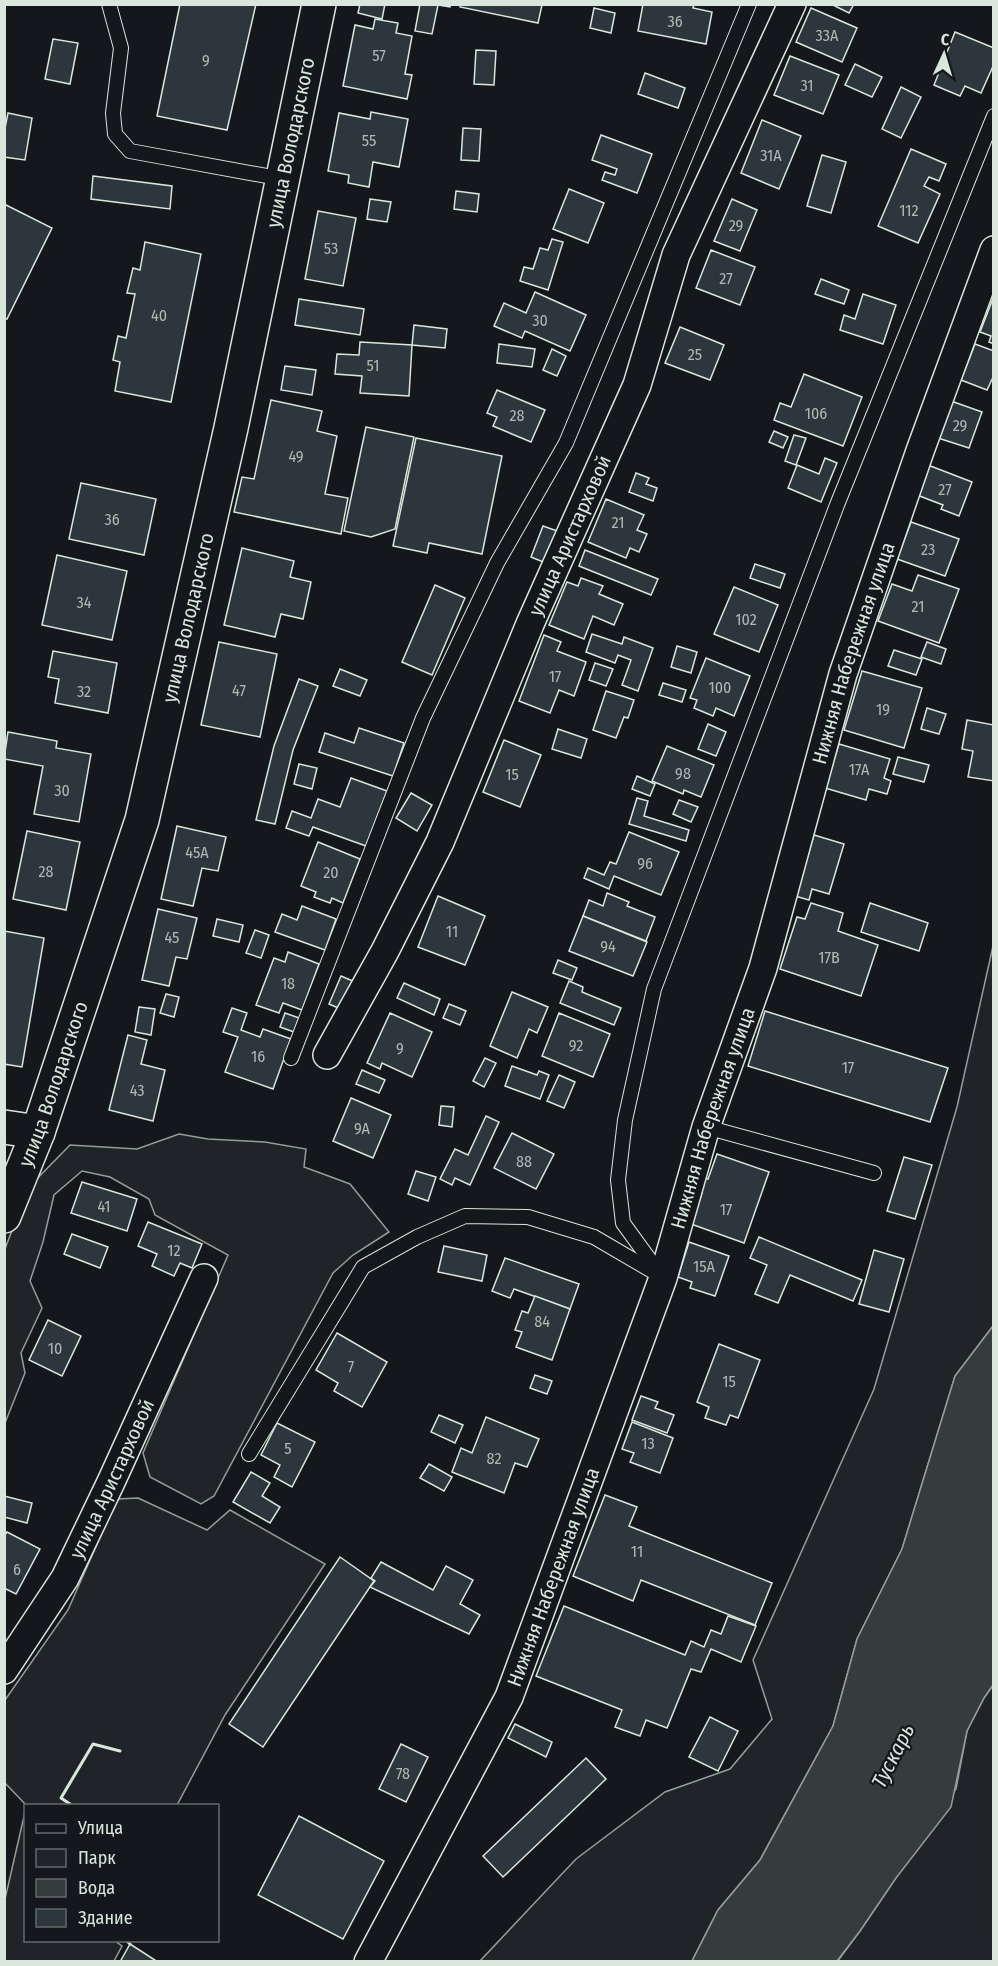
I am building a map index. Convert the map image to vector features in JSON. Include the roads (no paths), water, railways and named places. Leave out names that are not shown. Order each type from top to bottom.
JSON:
[{"type":"street","name":"улица Володарского","points":[[4,1216],[38,1132],[142,820],[231,428],[319,4]]},
{"type":"street","name":"улица Аристарховой","points":[[327,1055],[385,951],[440,842],[530,624],[637,385],[675,255],[792,4]]},
{"type":"street","name":"Нижняя Набережная улица","points":[[368,1962],[509,1697],[663,1278],[706,1127],[763,968],[843,674],[993,250]]},
{"type":"street","points":[[4,1127],[38,1132]]},
{"type":"street","name":"улица Аристарховой","points":[[4,1670],[65,1578],[204,1278]]},
{"type":"lane","points":[[108,4],[121,48],[113,113],[115,134],[130,151],[283,179]]},
{"type":"lane","points":[[291,1058],[423,718],[497,563],[566,443],[748,4]]},
{"type":"lane","points":[[992,118],[993,139]]},
{"type":"lane","points":[[663,1278],[623,1222],[618,1180],[625,1120],[654,989],[837,505],[992,118]]},
{"type":"lane","points":[[706,1127],[874,1173]]},
{"type":"lane","points":[[249,1454],[363,1267],[417,1237],[465,1216],[528,1217],[594,1237],[663,1278]]},
{"type":"water","name":"Тускарь","points":[[993,1326],[993,1685],[967,1731],[951,1807],[896,1878],[837,1961],[692,1961],[718,1910],[760,1860],[833,1726],[857,1639],[902,1549],[955,1376]]}]
